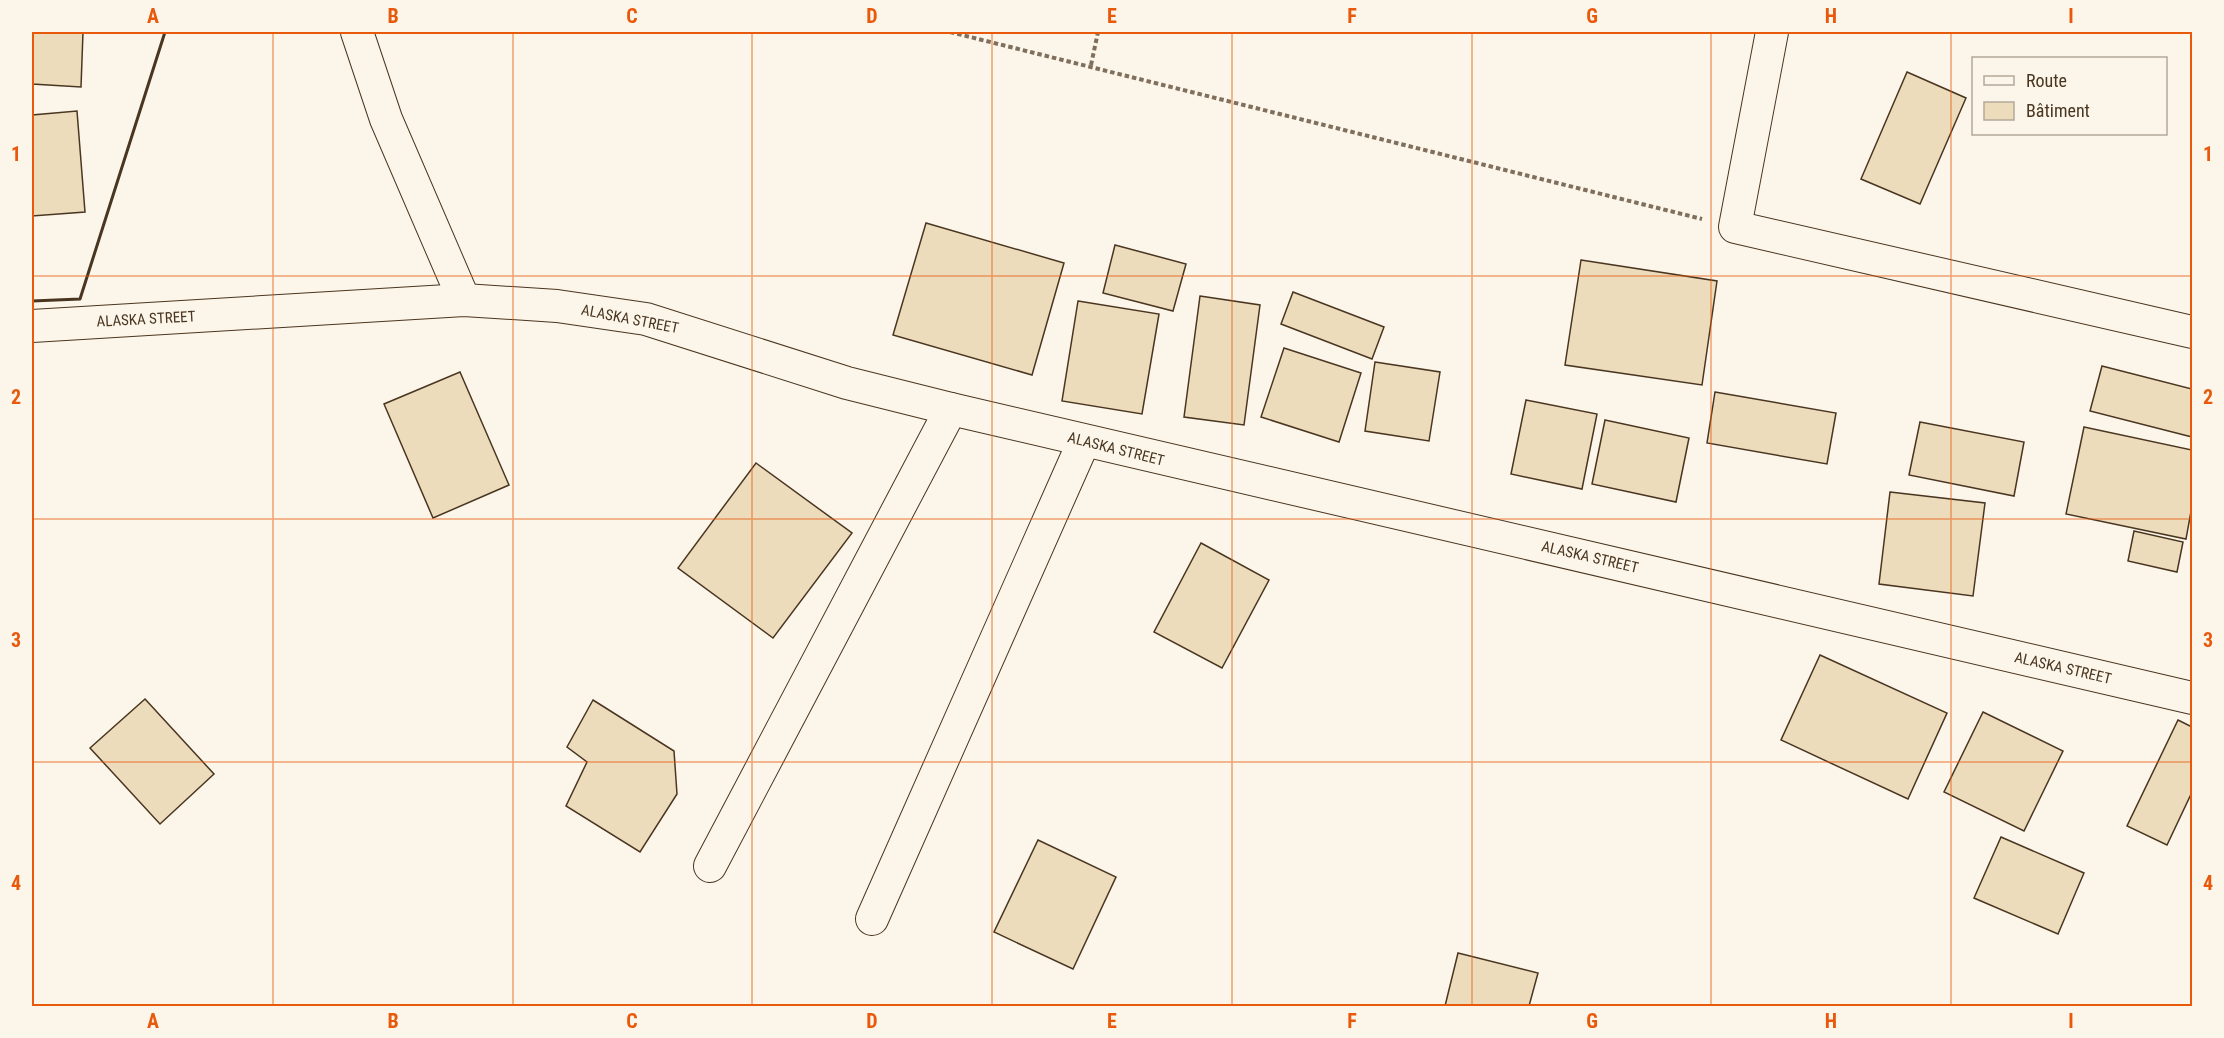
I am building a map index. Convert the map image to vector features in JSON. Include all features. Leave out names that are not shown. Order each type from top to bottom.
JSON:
[{"type":"street","points":[[357,32],[386,119],[464,300]]},
{"type":"street","points":[[1772,32],[1735,227],[2193,332]]},
{"type":"street","name":"ALASKA STREET","points":[[32,326],[464,300],[557,306],[646,319],[847,383],[951,409],[2193,698]]},
{"type":"street","points":[[710,866],[951,409]]},
{"type":"street","points":[[872,919],[1084,441]]},
{"type":"path","points":[[950,32],[1735,227]]},
{"type":"path","points":[[1090,65],[1098,32]]},
{"type":"building","points":[[32,32],[83,32],[81,87],[32,84]]},
{"type":"building","points":[[1907,72],[1966,98],[1920,204],[1861,179]]},
{"type":"building","points":[[77,111],[85,212],[32,216],[32,115]]},
{"type":"building","points":[[926,223],[1064,263],[1032,375],[893,335]]},
{"type":"building","points":[[1115,245],[1186,264],[1173,311],[1103,293]]},
{"type":"building","points":[[1581,260],[1717,281],[1702,385],[1565,365]]},
{"type":"building","points":[[1293,292],[1384,327],[1372,359],[1281,324]]},
{"type":"building","points":[[1200,296],[1260,305],[1244,425],[1184,417]]},
{"type":"building","points":[[1078,301],[1159,314],[1142,414],[1062,401]]},
{"type":"building","points":[[1284,348],[1361,373],[1339,442],[1261,417]]},
{"type":"building","points":[[1375,362],[1440,372],[1429,441],[1365,431]]},
{"type":"building","points":[[2102,366],[2192,389],[2192,437],[2090,411]]},
{"type":"building","points":[[460,372],[509,485],[433,518],[384,404]]},
{"type":"building","points":[[1715,392],[1836,413],[1827,464],[1707,443]]},
{"type":"building","points":[[1526,400],[1597,414],[1582,489],[1511,474]]},
{"type":"building","points":[[1605,420],[1689,438],[1676,502],[1592,484]]},
{"type":"building","points":[[1920,422],[2024,442],[2014,496],[1909,475]]},
{"type":"building","points":[[2084,427],[2192,450],[2192,506],[2186,539],[2066,514]]},
{"type":"building","points":[[756,463],[852,533],[773,638],[678,568]]},
{"type":"building","points":[[1890,492],[1985,503],[1973,596],[1879,584]]},
{"type":"building","points":[[2134,531],[2183,542],[2177,572],[2128,561]]},
{"type":"building","points":[[1201,543],[1269,580],[1222,668],[1154,632]]},
{"type":"building","points":[[1820,655],[1947,713],[1908,799],[1781,740]]},
{"type":"building","points":[[145,699],[214,774],[160,824],[90,748]]},
{"type":"building","points":[[593,700],[674,751],[677,794],[640,852],[566,806],[587,762],[567,747]]},
{"type":"building","points":[[1983,712],[2063,751],[2024,831],[1944,792]]},
{"type":"building","points":[[2178,720],[2192,727],[2192,792],[2167,845],[2127,826]]},
{"type":"building","points":[[2001,837],[2084,873],[2058,934],[1974,898]]},
{"type":"building","points":[[1038,840],[1116,877],[1073,969],[994,932]]},
{"type":"building","points":[[1458,953],[1538,973],[1529,1006],[1445,1006]]},
{"type":"wall","points":[[32,301],[80,299],[165,32]]}]
